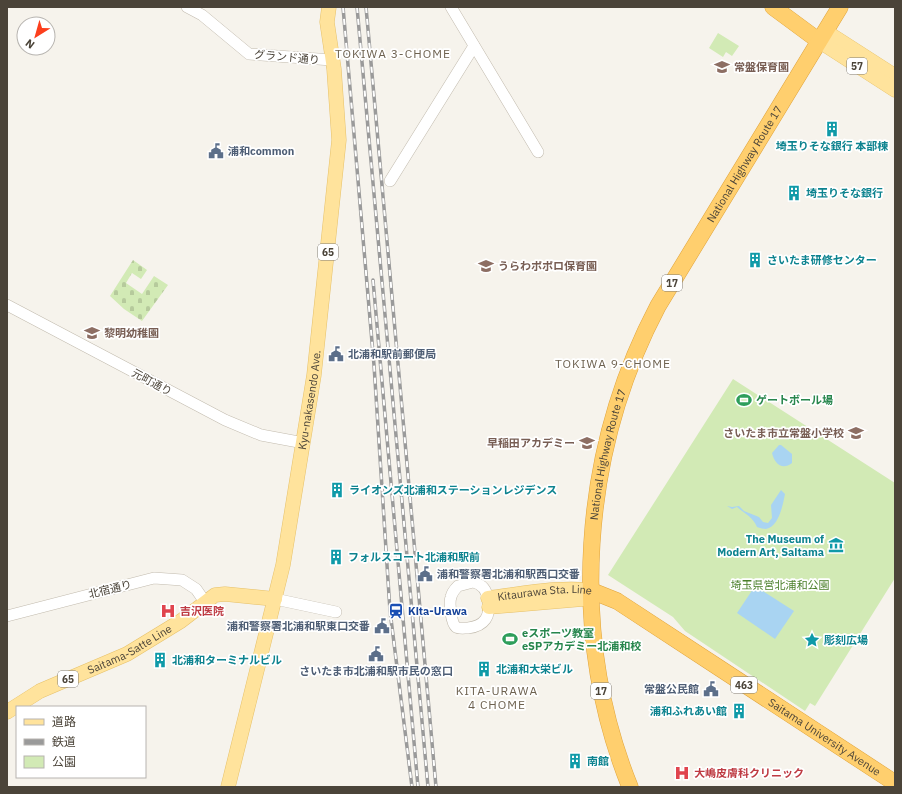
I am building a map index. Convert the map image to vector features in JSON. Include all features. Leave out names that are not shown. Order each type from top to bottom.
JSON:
[{"type":"highway","points":[[773,7],[822,36]]},
{"type":"highway","points":[[789,7],[822,36]]},
{"type":"highway","name":"National Highway Route 17","points":[[630,787],[615,746],[600,687],[595,642],[592,591],[592,532],[597,489],[612,422],[638,348],[669,288],[840,7]]},
{"type":"highway","name":"Saitama University Avenue","points":[[592,591],[617,601],[895,783]]},
{"type":"main road","name":"Kyu-nakasendo Ave.","points":[[228,787],[286,552],[304,443],[320,326],[339,148],[332,60],[327,22],[329,7]]},
{"type":"main road","name":"57","points":[[822,36],[895,76]]},
{"type":"main road","name":"57","points":[[822,36],[895,90]]},
{"type":"main road","name":"Kitaurawa Sta. Line","points":[[489,602],[583,599],[592,591]]},
{"type":"main road","name":"Saitama-Satte Line","points":[[16,706],[40,691],[132,651],[181,621],[213,596],[220,594],[275,600]]},
{"type":"main road","name":"Saitama-Satte Line","points":[[7,712],[16,706]]},
{"type":"street","name":"グランド通り","points":[[186,7],[202,15],[249,54],[332,60]]},
{"type":"street","points":[[451,7],[538,152]]},
{"type":"street","points":[[390,181],[474,46]]},
{"type":"street","name":"元町通り","points":[[7,305],[237,426],[261,435],[304,443]]},
{"type":"street","name":"北宿通り","points":[[7,616],[154,578],[182,580],[196,589],[205,602]]},
{"type":"street","points":[[275,600],[336,612]]},
{"type":"green space","points":[[718,33],[739,46],[732,56],[726,52],[723,57],[709,48]]},
{"type":"green space","points":[[133,260],[147,270],[141,279],[132,273],[126,283],[142,294],[154,276],[168,285],[142,321],[124,309],[110,296]]},
{"type":"green space","name":"埼玉県営北浦和公園","points":[[733,379],[895,483],[895,578],[815,706],[810,703],[805,711],[685,631],[673,617],[608,575]]},
{"type":"water","points":[[779,445],[792,454],[792,463],[782,466],[777,463],[772,453]]},
{"type":"water","points":[[781,490],[785,494],[780,514],[774,524],[766,529],[757,527],[751,518],[737,507],[732,509],[727,506],[739,506],[744,511],[759,517],[763,522],[768,523],[772,518],[771,505]]},
{"type":"water","points":[[755,586],[794,611],[775,639],[737,613]]},
{"type":"railway","points":[[343,7],[374,365],[390,611],[412,787]]},
{"type":"railway","points":[[357,7],[428,787]]},
{"type":"railway","points":[[366,7],[436,787]]},
{"type":"railway","points":[[373,280],[418,787]]},
{"type":"place","name":"常盤保育園","points":[[722,67]]},
{"type":"place","name":"埼玉りそな銀行 本部棟","points":[[832,129]]},
{"type":"place","name":"浦和common","points":[[216,151]]},
{"type":"place","name":"埼玉りそな銀行","points":[[794,193]]},
{"type":"place","name":"さいたま研修センター","points":[[755,260]]},
{"type":"place","name":"うらわポポロ保育園","points":[[486,266]]},
{"type":"place","name":"黎明幼稚園","points":[[92,333]]},
{"type":"place","name":"北浦和駅前郵便局","points":[[336,354]]},
{"type":"place","name":"ゲートボール場","points":[[744,400]]},
{"type":"place","name":"さいたま市立常盤小学校","points":[[856,433]]},
{"type":"place","name":"早稲田アカデミー","points":[[587,443]]},
{"type":"place","name":"ライオンズ北浦和ステーションレジデンス","points":[[337,490]]},
{"type":"place","name":"The Museum of Modern Art, Saitama","points":[[836,545]]},
{"type":"place","name":"フォルスコート北浦和駅前","points":[[336,557]]},
{"type":"place","name":"浦和警察署北浦和駅西口交番","points":[[425,574]]},
{"type":"place","name":"吉沢医院","points":[[168,611]]},
{"type":"place","name":"Kita-Urawa","points":[[396,611]]},
{"type":"place","name":"浦和警察署北浦和駅東口交番","points":[[382,626]]},
{"type":"place","name":"eスポーツ教室 eSPアカデミー北浦和校","points":[[510,639]]},
{"type":"place","name":"彫刻広場","points":[[812,640]]},
{"type":"place","name":"さいたま市北浦和駅市民の窓口","points":[[376,654]]},
{"type":"place","name":"北浦和ターミナルビル","points":[[160,660]]},
{"type":"place","name":"北浦和大栄ビル","points":[[484,669]]},
{"type":"place","name":"常盤公民館","points":[[711,689]]},
{"type":"place","name":"浦和ふれあい館","points":[[739,711]]},
{"type":"place","name":"南館","points":[[575,761]]},
{"type":"place","name":"大嶋皮膚科クリニック","points":[[682,773]]},
{"type":"district","name":"TOKIWA 3-CHOME","points":[[393,54]]},
{"type":"district","name":"TOKIWA 9-CHOME","points":[[613,364]]},
{"type":"district","name":"KITA-URAWA 4 CHOME","points":[[497,698]]}]
